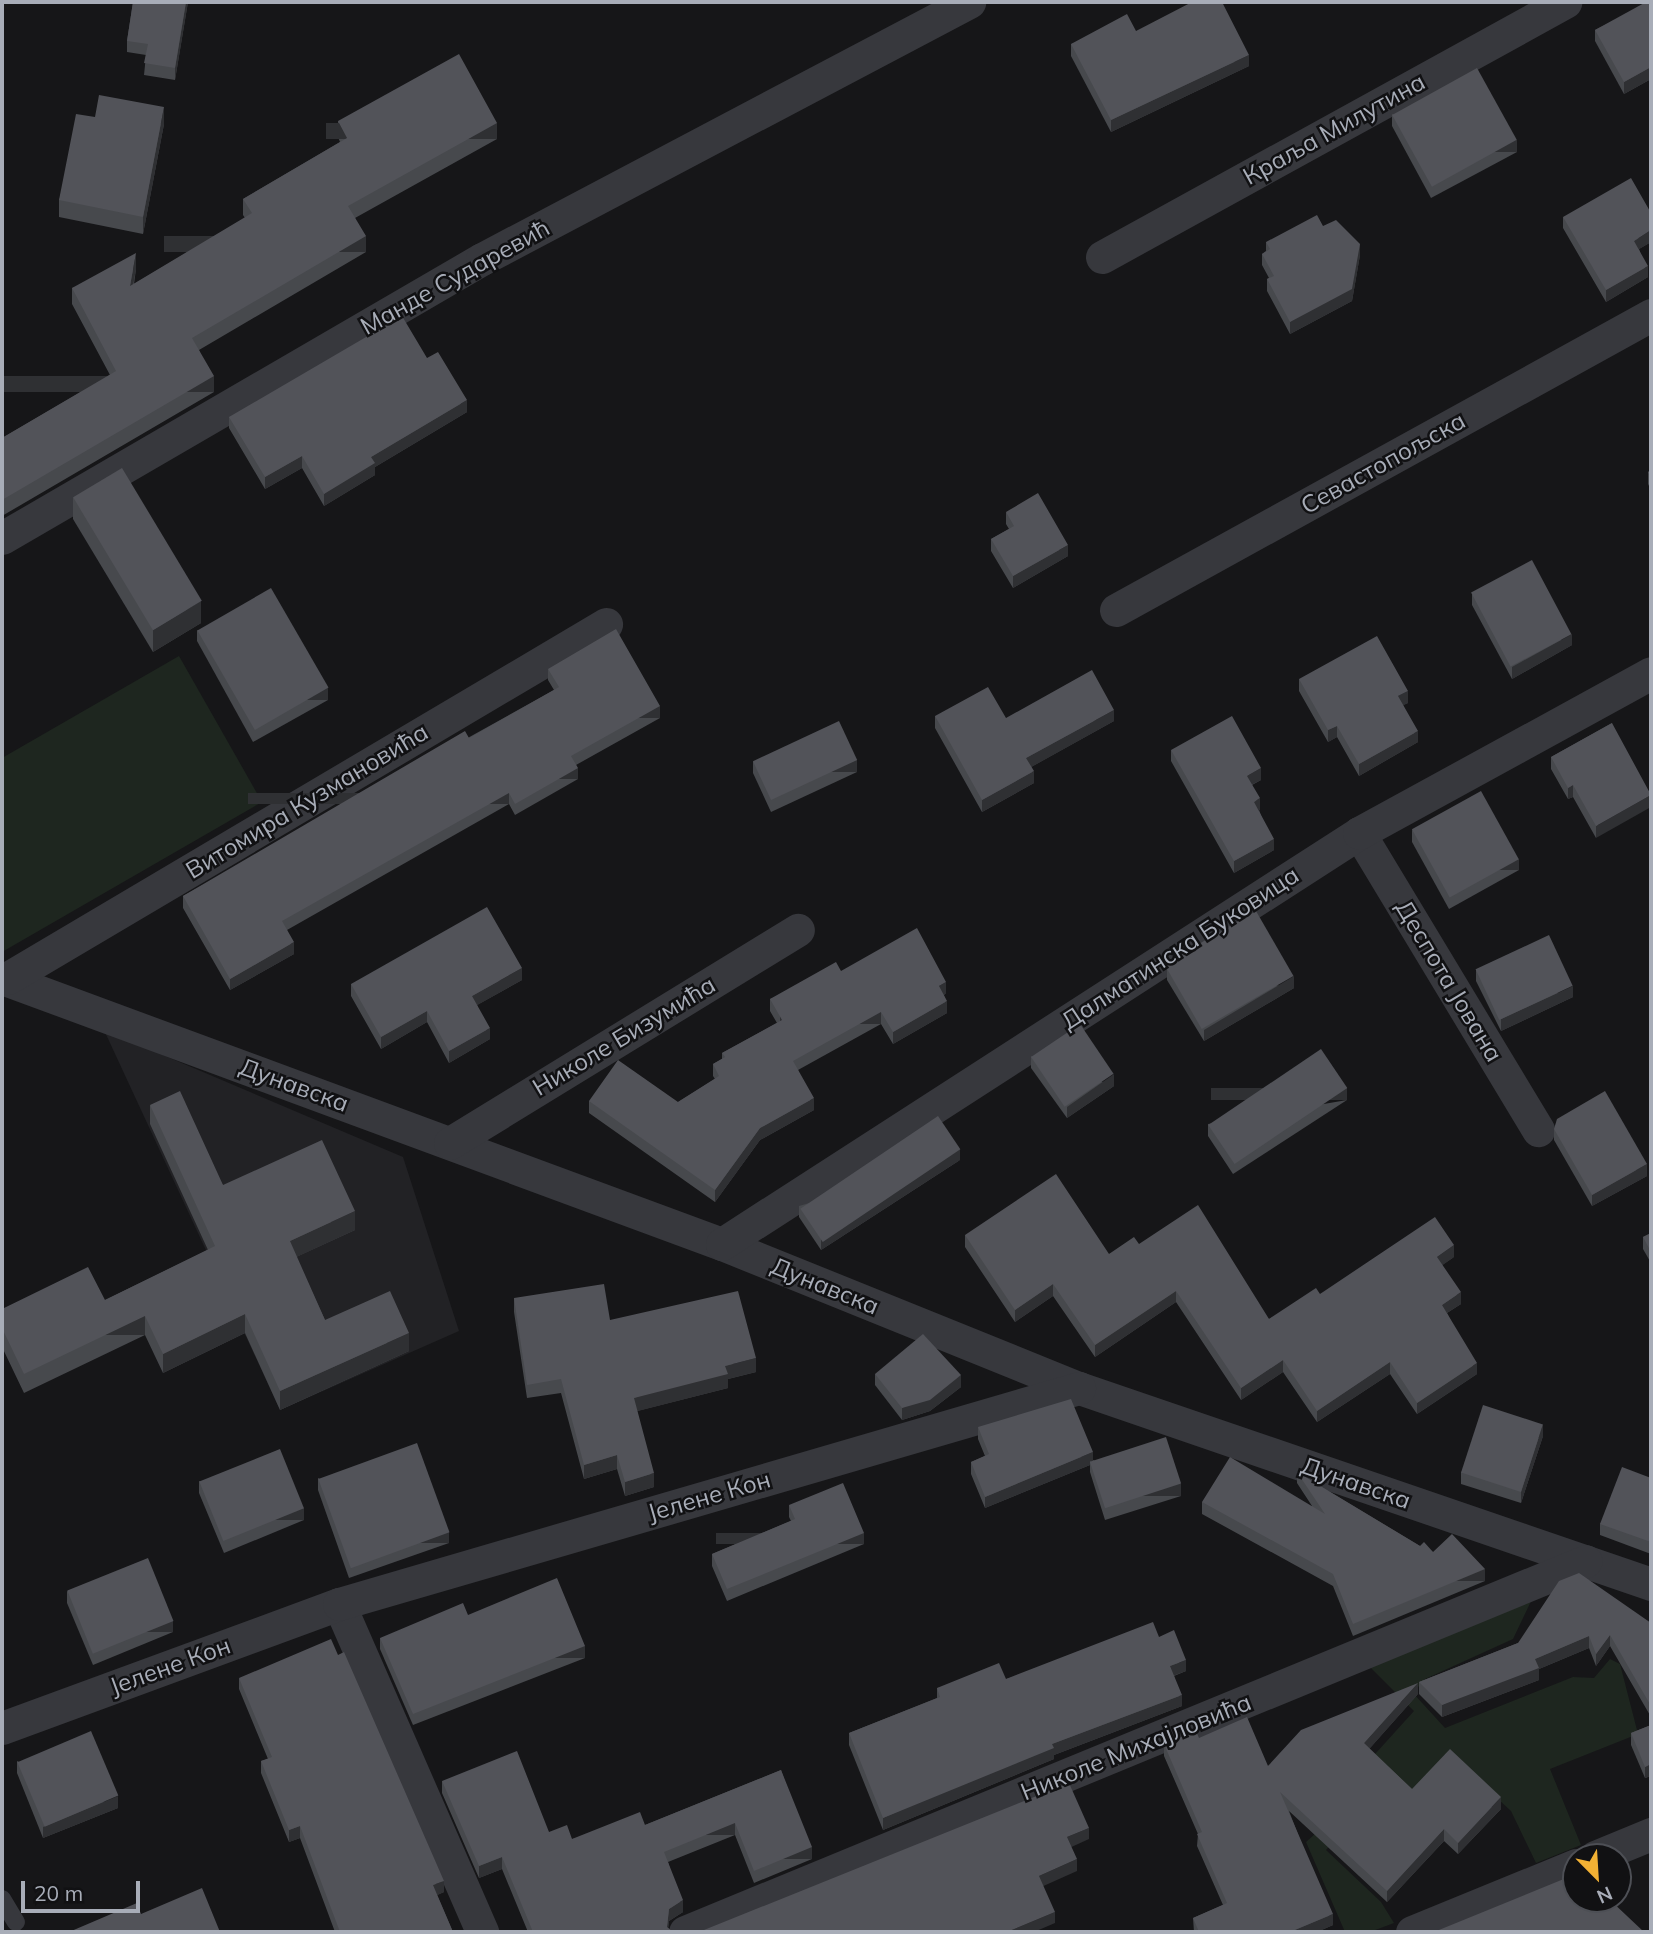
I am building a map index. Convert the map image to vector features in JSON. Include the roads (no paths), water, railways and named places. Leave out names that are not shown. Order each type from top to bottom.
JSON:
[{"type":"street","name":"Манде Сударевић","points":[[2,538],[482,259],[969,2]]},
{"type":"street","name":"Краља Милутина","points":[[1102,257],[1565,2]]},
{"type":"street","name":"Севастопољска","points":[[1116,610],[1651,316]]},
{"type":"street","name":"Витомира Кузмановића","points":[[5,978],[606,624]]},
{"type":"street","name":"Далматинска Буковица","points":[[722,1244],[1359,833],[1651,673]]},
{"type":"street","name":"Деспота Јована","points":[[1359,833],[1538,1130]]},
{"type":"street","name":"Николе Бизумића","points":[[450,1143],[797,930]]},
{"type":"street","name":"Дунавска","points":[[5,978],[722,1244],[1079,1388],[1651,1584]]},
{"type":"street","name":"Јелене Кон","points":[[2,1728],[339,1604],[1079,1388]]},
{"type":"street","name":"Николе Михајловића","points":[[685,1932],[1586,1561]]},
{"type":"street","points":[[339,1604],[482,1932]]},
{"type":"street","points":[[1629,1843],[1651,1834]]},
{"type":"street","points":[[1412,1932],[1562,1871]]},
{"type":"lane","points":[[2,1899],[16,1922]]}]
